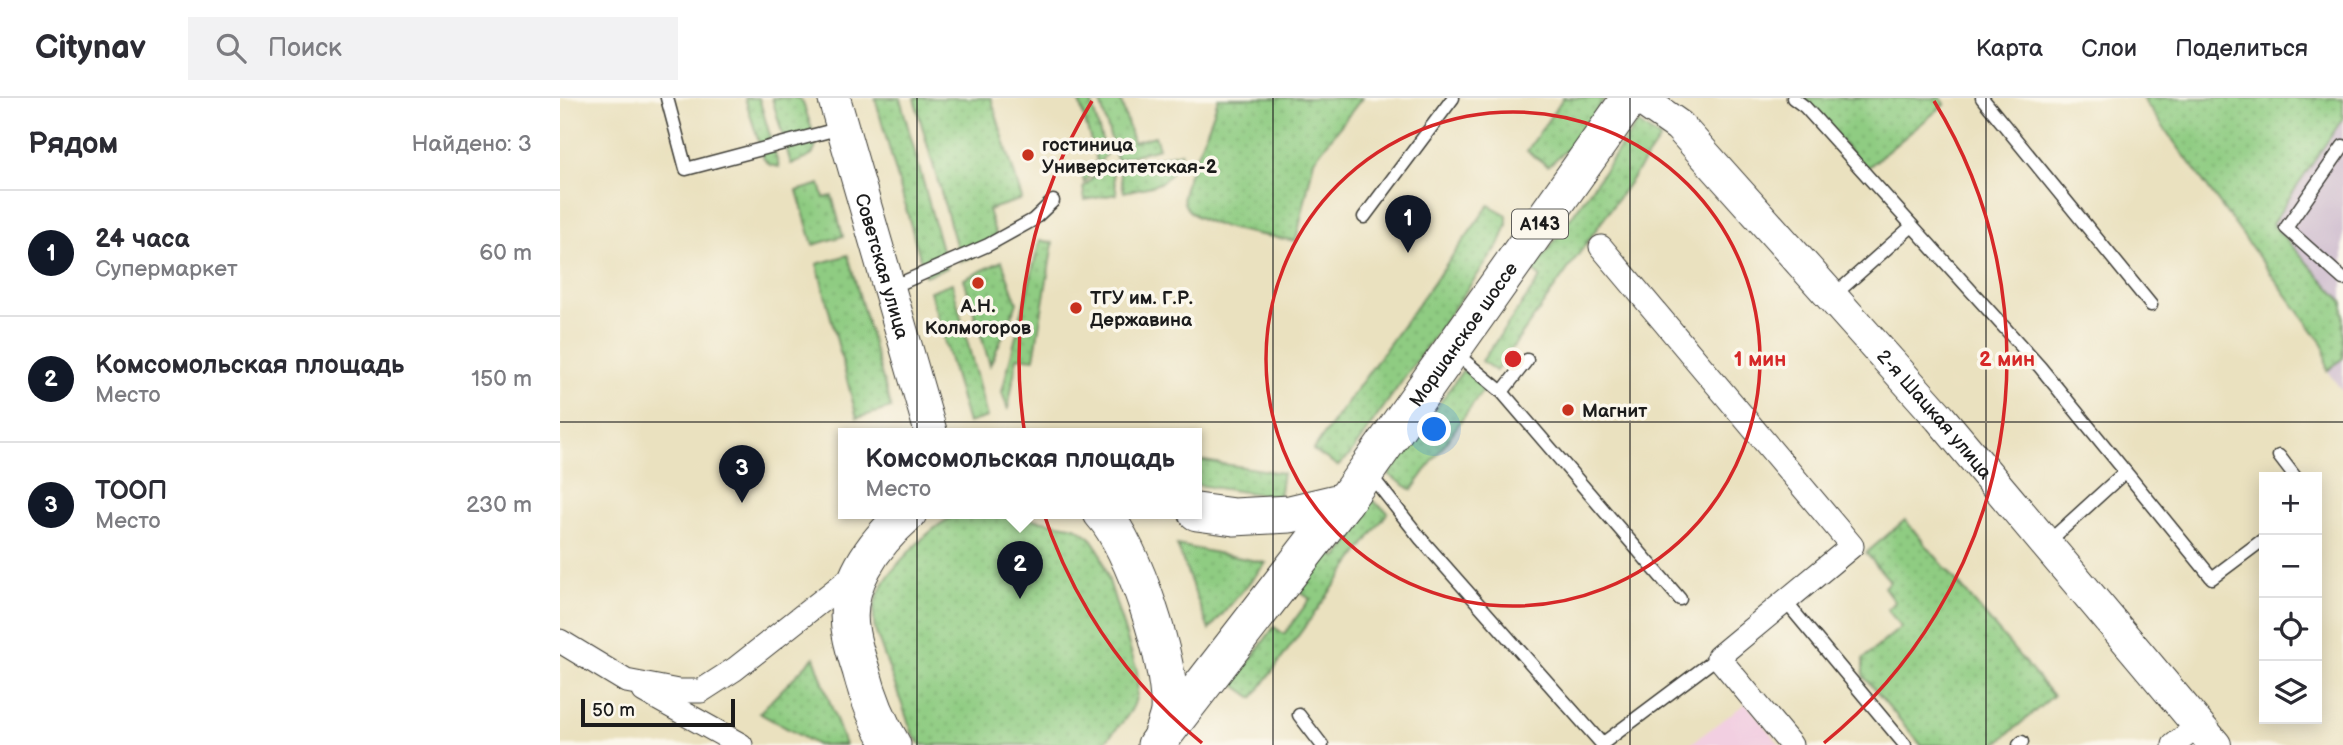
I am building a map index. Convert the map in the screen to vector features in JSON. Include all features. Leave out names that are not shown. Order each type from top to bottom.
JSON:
[{"type":"main road","name":"Моршанское шоссе","points":[[1158,743],[1345,501],[1630,98]]},
{"type":"main road","points":[[1202,513],[1234,517],[1290,514],[1345,501]]},
{"type":"main road","points":[[891,745],[870,703],[850,632],[849,600],[859,572],[898,519]]},
{"type":"main road","points":[[1108,519],[1131,559],[1163,657],[1169,712],[1158,743]]},
{"type":"main road","points":[[870,703],[873,745]]},
{"type":"street","name":"2-я Шацкая улица","points":[[1640,98],[1679,126],[1940,418],[2207,735]]},
{"type":"street","name":"Советская улица","points":[[839,113],[930,428]]},
{"type":"street","points":[[1601,247],[1852,546],[1718,657],[1791,745]]},
{"type":"street","points":[[626,681],[678,691],[702,691],[735,669],[859,572]]},
{"type":"street","points":[[560,641],[741,745]]},
{"type":"street","points":[[2174,745],[2207,735]]},
{"type":"lane","points":[[667,98],[686,170],[839,113]]},
{"type":"lane","points":[[1364,217],[1453,98]]},
{"type":"lane","points":[[1793,98],[1805,107],[2040,367],[2212,578],[2259,543]]},
{"type":"lane","points":[[1982,98],[2151,305]]},
{"type":"lane","points":[[2343,146],[2286,228],[2343,279]]},
{"type":"lane","points":[[889,288],[988,245],[1033,220],[1053,201]]},
{"type":"lane","points":[[1832,297],[1912,226]]},
{"type":"lane","points":[[1451,350],[1502,392],[1680,599]]},
{"type":"lane","points":[[1502,392],[1527,360]]},
{"type":"lane","points":[[2279,456],[2291,472]]},
{"type":"lane","points":[[1367,470],[1421,539],[1602,744],[1718,657]]},
{"type":"lane","points":[[2046,544],[2125,472]]},
{"type":"lane","points":[[1785,601],[1905,745]]},
{"type":"lane","points":[[1299,715],[1322,745]]},
{"type":"shaded area","points":[[2142,98],[2343,98],[2343,392],[2327,371],[2324,346]]},
{"type":"shaded area","points":[[1746,703],[1780,745],[1689,745]]},
{"type":"green space","points":[[745,98],[759,98],[779,167],[770,165],[764,159]]},
{"type":"green space","points":[[772,98],[798,98],[803,103],[816,141],[814,151],[809,157],[791,164]]},
{"type":"green space","points":[[875,98],[900,98],[947,268],[925,276]]},
{"type":"green space","points":[[914,98],[991,98],[1022,199],[988,210],[999,245],[961,262]]},
{"type":"green space","points":[[1078,98],[1090,98],[1106,154],[1084,183],[1081,168],[1097,161]]},
{"type":"green space","points":[[1099,98],[1120,98],[1133,142],[1155,136],[1159,148],[1117,160]]},
{"type":"green space","points":[[1218,98],[1362,98],[1314,160],[1296,241],[1218,225],[1203,220],[1185,205],[1183,198],[1186,184]]},
{"type":"green space","points":[[1563,98],[1605,98],[1572,145],[1548,166],[1527,151]]},
{"type":"green space","points":[[1803,98],[1941,98],[1945,104],[1866,169]]},
{"type":"green space","points":[[2142,98],[2343,98],[2343,118],[2272,224],[2343,302],[2343,358],[2327,371],[2324,346]]},
{"type":"green space","points":[[1638,123],[1660,139],[1496,371],[1482,361],[1541,277],[1533,271]]},
{"type":"green space","points":[[1181,152],[1166,178],[1154,185],[1124,192],[1119,168]]},
{"type":"green space","points":[[1112,170],[1117,194],[1085,200],[1083,188],[1097,173]]},
{"type":"green space","points":[[820,184],[824,198],[832,196],[843,236],[813,245],[797,191]]},
{"type":"green space","points":[[1489,205],[1507,215],[1507,225],[1500,243],[1349,456],[1338,466],[1313,450]]},
{"type":"green space","points":[[1040,240],[1053,243],[1034,359],[1017,357],[1008,410],[1002,392]]},
{"type":"green space","points":[[848,255],[891,408],[857,418],[817,264]]},
{"type":"green space","points":[[1002,261],[1017,303],[990,365],[964,279]]},
{"type":"green space","points":[[952,283],[987,417],[968,423],[930,291]]},
{"type":"green space","points":[[1463,370],[1486,386],[1412,490],[1389,475]]},
{"type":"green space","points":[[1202,461],[1283,473],[1279,497],[1202,486]]},
{"type":"green space","points":[[1369,498],[1388,512],[1253,698],[1233,684],[1274,627],[1284,634],[1310,599],[1300,592],[1329,552],[1337,558],[1361,525],[1353,520]]},
{"type":"green space","points":[[948,519],[1032,519],[1076,527],[1090,537],[1100,552],[1137,671],[1138,684],[1130,712],[1102,745],[922,745],[913,735],[875,630],[875,605],[882,587],[900,561]]},
{"type":"green space","points":[[1905,520],[2053,696],[1995,745],[1921,745],[1863,676],[1863,659],[1901,627],[1887,609],[1895,602],[1884,587],[1890,581],[1866,553]]},
{"type":"green space","points":[[1177,545],[1266,563],[1209,630]]},
{"type":"green space","points":[[814,657],[845,745],[817,745],[759,713]]},
{"type":"place","name":"гостиница Университетская-2","points":[[1028,155]]},
{"type":"place","name":"24 часа","points":[[1408,253]]},
{"type":"place","name":"А.Н. Колмогоров","points":[[978,283]]},
{"type":"place","name":"ТГУ им. Г.Р. Державина","points":[[1076,308]]},
{"type":"place","name":"Магнит","points":[[1568,410]]},
{"type":"place","name":"ТООП","points":[[742,503]]},
{"type":"place","name":"Комсомольская площадь","points":[[1020,599]]}]
